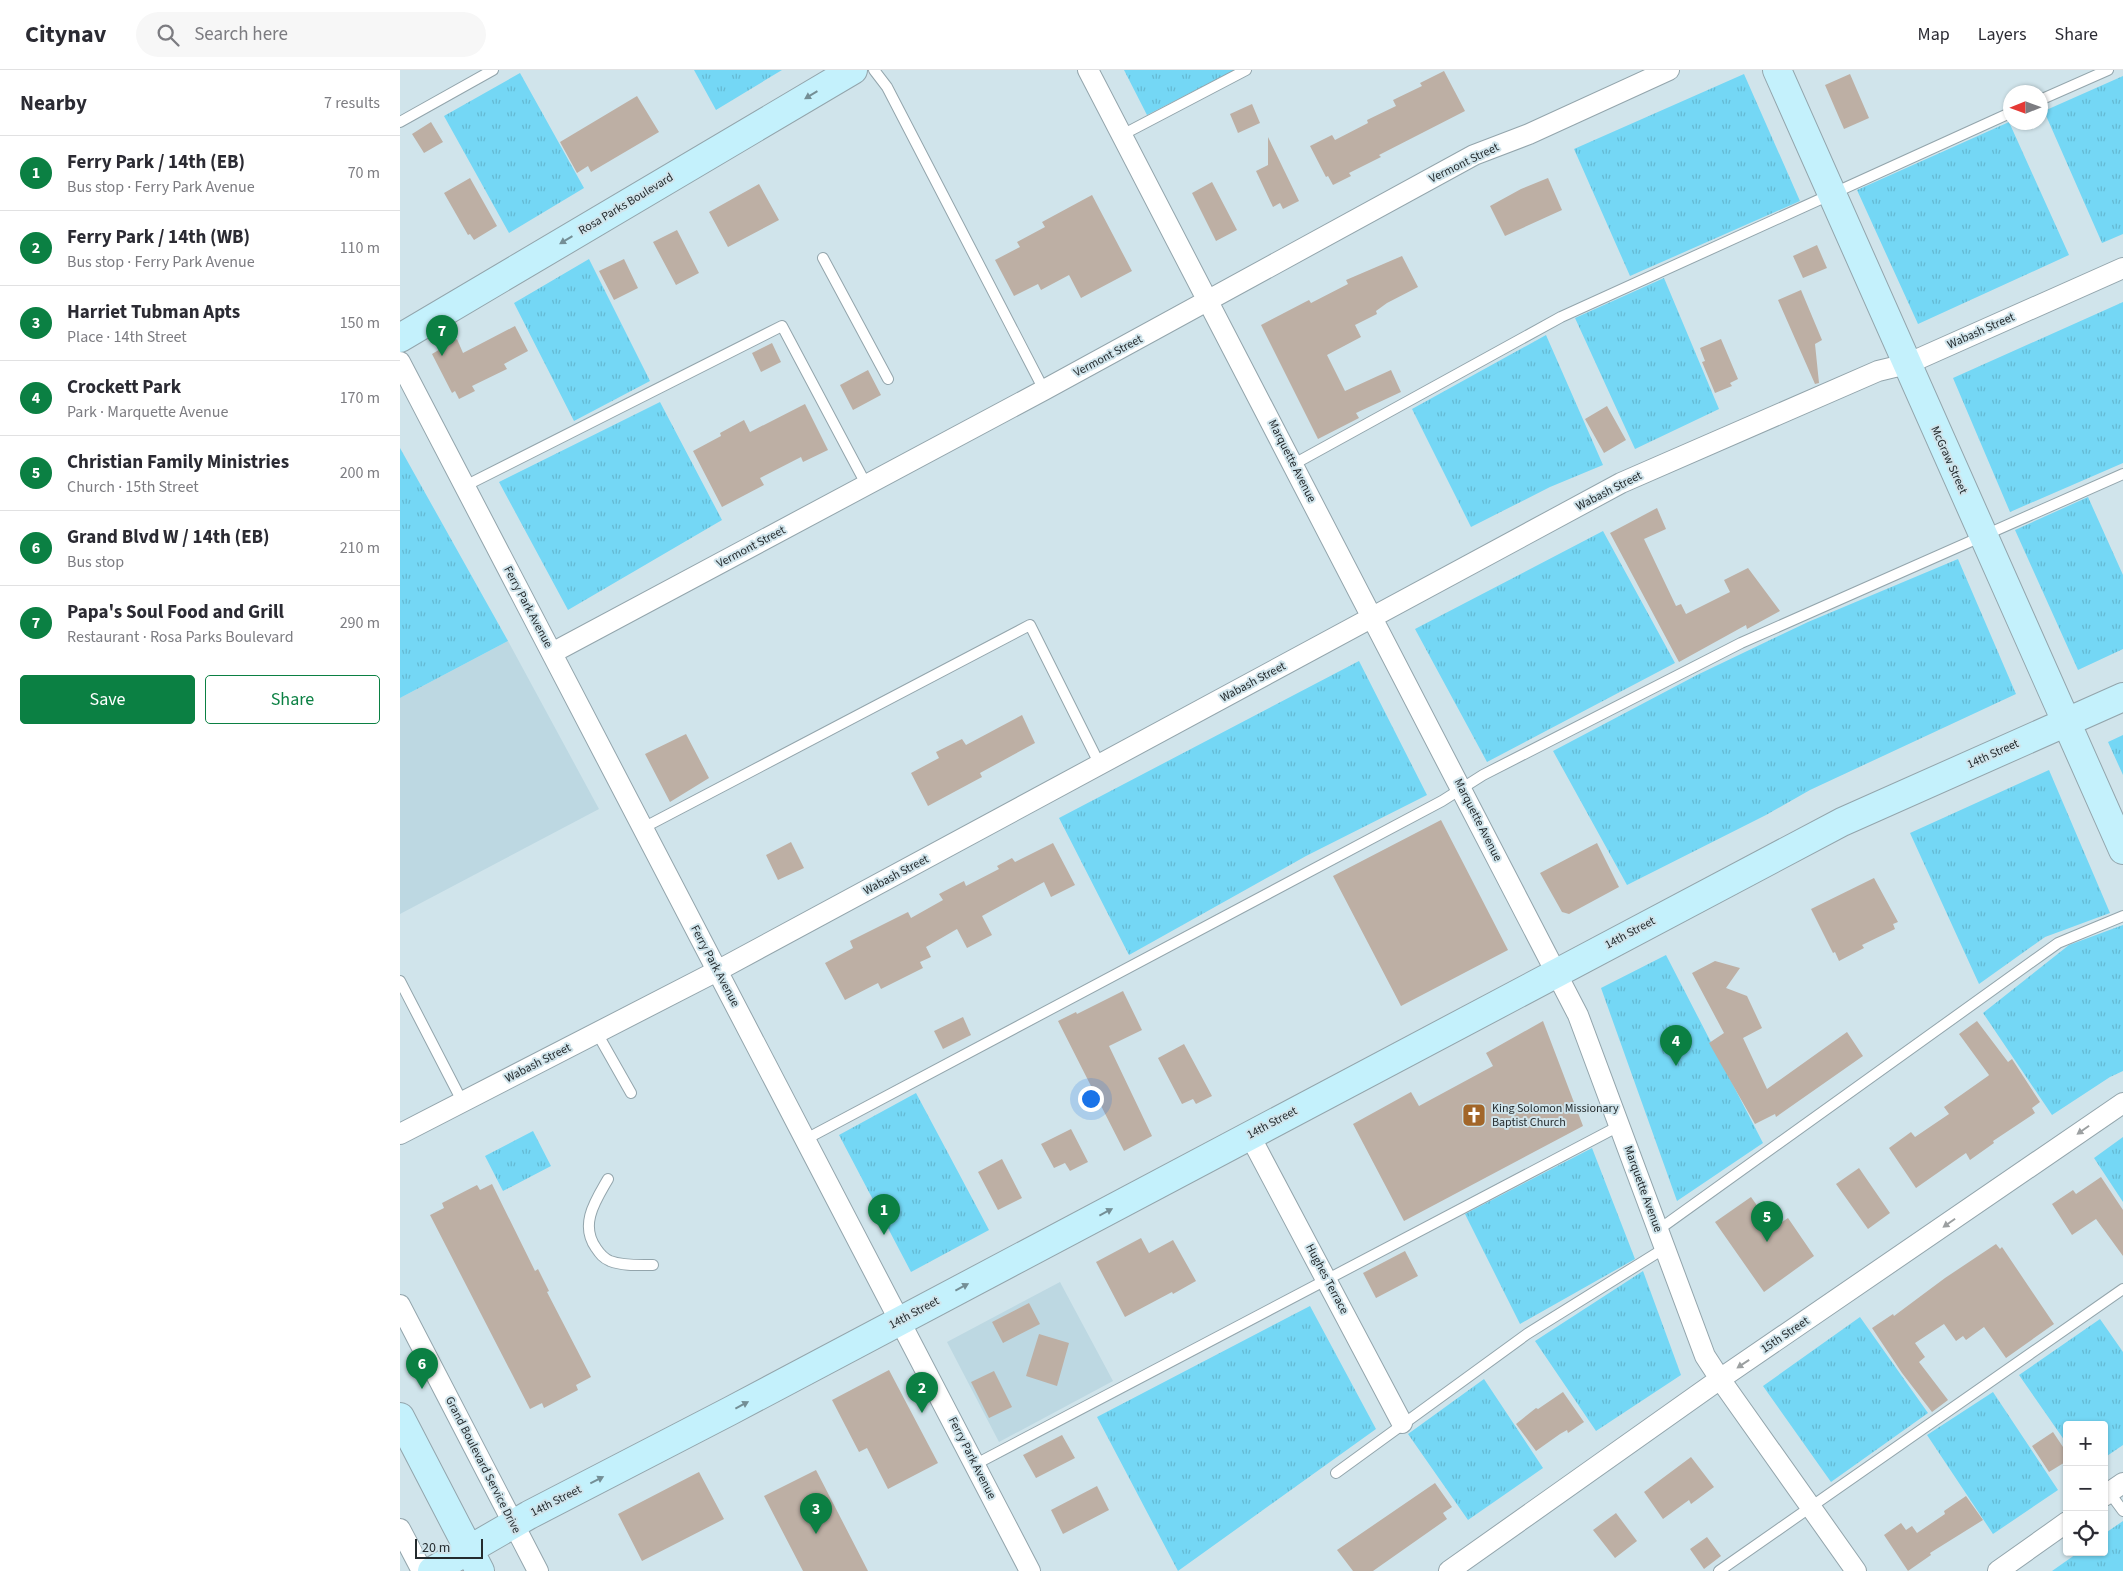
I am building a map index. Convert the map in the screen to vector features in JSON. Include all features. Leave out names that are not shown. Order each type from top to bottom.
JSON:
[{"type":"street","name":"Rosa Parks Boulevard","points":[[400,338],[853,70]]},
{"type":"street","name":"Marquette Avenue","points":[[1088,70],[1294,464],[1578,1015],[1706,1356],[1720,1379],[1856,1571]]},
{"type":"street","name":"Vermont Street","points":[[552,653],[866,486],[1474,156],[1529,134],[1669,70]]},
{"type":"street","name":"McGraw Street","points":[[1777,70],[1830,194],[2123,850]]},
{"type":"street","name":"Wabash Street","points":[[400,1134],[717,972],[1621,483],[1878,370],[1906,364],[2123,268]]},
{"type":"street","name":"Ferry Park Avenue","points":[[400,362],[717,972],[976,1464],[1030,1571]]},
{"type":"street","name":"14th Street","points":[[432,1571],[474,1561],[513,1524],[1842,822],[2123,697]]},
{"type":"street","name":"15th Street","points":[[1449,1571],[1720,1379],[2123,1103]]},
{"type":"street","name":"Hughes Terrace","points":[[1250,1136],[1402,1423]]},
{"type":"street","name":"Grand Boulevard Service Drive","points":[[400,1305],[538,1571]]},
{"type":"street","points":[[400,1417],[474,1561]]},
{"type":"street","points":[[1998,1571],[2063,1525]]},
{"type":"street","points":[[400,1529],[422,1571]]},
{"type":"lane","points":[[400,122],[493,70]]},
{"type":"lane","points":[[874,70],[887,87],[1044,390]]},
{"type":"lane","points":[[1122,135],[1246,70]]},
{"type":"lane","points":[[2048,96],[2108,70]]},
{"type":"lane","points":[[1294,464],[1561,317],[2003,116]]},
{"type":"lane","points":[[823,258],[888,379]]},
{"type":"lane","points":[[465,486],[782,326],[866,486]]},
{"type":"lane","points":[[806,1140],[1434,806],[1483,775],[1741,643],[2123,474]]},
{"type":"lane","points":[[643,828],[1030,625],[1100,765]]},
{"type":"lane","points":[[1336,1473],[1402,1423],[1661,1239],[2058,943],[2123,916]]},
{"type":"lane","points":[[400,981],[462,1101]]},
{"type":"lane","points":[[597,1033],[631,1093]]},
{"type":"lane","points":[[976,1464],[1619,1126]]},
{"type":"lane","points":[[608,1179],[590,1212],[590,1231],[594,1245],[602,1257],[610,1261],[653,1266]]},
{"type":"lane","points":[[1719,1571],[2123,1289]]},
{"type":"lane","points":[[2112,1490],[2123,1511]]},
{"type":"shaded area","points":[[508,641],[599,809],[400,914],[400,698]]},
{"type":"shaded area","points":[[1060,1282],[1113,1381],[999,1442],[947,1342]]},
{"type":"green space","points":[[694,70],[782,70],[716,110]]},
{"type":"green space","points":[[1124,70],[1235,70],[1147,115]]},
{"type":"green space","points":[[520,73],[584,188],[509,233],[444,116]]},
{"type":"green space","points":[[1744,74],[1800,201],[1630,276],[1574,149]]},
{"type":"green space","points":[[2123,76],[2123,234],[2102,243],[2048,120],[2048,109]]},
{"type":"green space","points":[[2003,125],[2003,130],[2013,130],[2069,255],[1918,324],[1857,190]]},
{"type":"green space","points":[[589,259],[650,381],[574,421],[514,303]]},
{"type":"green space","points":[[1664,278],[1719,409],[1635,449],[1575,318]]},
{"type":"green space","points":[[2123,302],[2123,463],[2010,512],[1953,378]]},
{"type":"green space","points":[[1546,335],[1603,465],[1550,487],[1471,527],[1412,409]]},
{"type":"green space","points":[[660,402],[722,520],[568,610],[499,482]]},
{"type":"green space","points":[[400,448],[508,641],[400,698]]},
{"type":"green space","points":[[2088,497],[2123,575],[2123,649],[2078,670],[2015,530]]},
{"type":"green space","points":[[1603,531],[1675,663],[1487,762],[1415,629]]},
{"type":"green space","points":[[1958,559],[2016,694],[1810,790],[1766,815],[1627,885],[1553,751],[1697,675],[1808,622]]},
{"type":"green space","points":[[1359,661],[1427,795],[1306,856],[1129,955],[1059,818]]},
{"type":"green space","points":[[2123,735],[2123,775],[2108,742]]},
{"type":"green space","points":[[2049,770],[2110,913],[2045,937],[1979,984],[1910,833]]},
{"type":"green space","points":[[2123,925],[2123,1071],[2110,1077],[2052,1115],[1983,1013],[2069,945]]},
{"type":"green space","points":[[1666,955],[1763,1143],[1677,1201],[1601,988]]},
{"type":"green space","points":[[916,1093],[989,1230],[911,1272],[839,1135]]},
{"type":"green space","points":[[533,1131],[551,1166],[503,1191],[485,1156]]},
{"type":"green space","points":[[2123,1137],[2123,1202],[2094,1158]]},
{"type":"green space","points":[[1592,1148],[1635,1259],[1520,1324],[1465,1214]]},
{"type":"green space","points":[[1643,1271],[1681,1375],[1596,1431],[1535,1341]]},
{"type":"green space","points":[[1310,1306],[1376,1429],[1178,1571],[1097,1417]]},
{"type":"green space","points":[[1860,1317],[1928,1413],[1831,1482],[1763,1386]]},
{"type":"green space","points":[[2100,1319],[2123,1352],[2123,1445],[2108,1455],[2108,1421],[2063,1421],[2063,1438],[2019,1375]]},
{"type":"green space","points":[[1484,1379],[1543,1468],[1468,1520],[1408,1434]]},
{"type":"green space","points":[[1993,1392],[2058,1490],[1993,1534],[1927,1435]]},
{"type":"green space","points":[[2123,1521],[2123,1571],[2052,1571],[2073,1556],[2108,1556],[2108,1531]]},
{"type":"building","points":[[1444,71],[1465,111],[1379,155],[1381,157],[1349,173],[1351,176],[1333,185],[1328,176],[1326,177],[1310,146],[1332,135],[1335,140],[1368,123],[1367,120],[1396,106],[1393,100],[1422,86],[1420,83]]},
{"type":"building","points":[[1850,74],[1869,118],[1844,129],[1825,85]]},
{"type":"building","points":[[637,96],[659,132],[591,172],[588,166],[577,173],[560,142]]},
{"type":"building","points":[[1252,104],[1260,123],[1238,133],[1230,114]]},
{"type":"building","points":[[431,122],[443,142],[424,153],[412,134]]},
{"type":"building","points":[[1268,137],[1299,201],[1283,209],[1280,203],[1273,207],[1256,171],[1268,165]]},
{"type":"building","points":[[470,178],[497,226],[474,240],[470,234],[468,235],[444,193]]},
{"type":"building","points":[[1548,178],[1562,210],[1505,236],[1490,206],[1521,189]]},
{"type":"building","points":[[1212,182],[1237,230],[1216,241],[1192,193]]},
{"type":"building","points":[[759,184],[779,220],[728,247],[709,212]]},
{"type":"building","points":[[1092,195],[1132,271],[1081,298],[1069,275],[1041,290],[1038,284],[1014,296],[995,260],[1020,247],[1017,242],[1045,227],[1042,222]]},
{"type":"building","points":[[677,230],[699,273],[676,285],[653,242]]},
{"type":"building","points":[[1817,245],[1827,268],[1803,278],[1793,256]]},
{"type":"building","points":[[1402,256],[1418,287],[1387,303],[1376,311],[1377,314],[1355,325],[1361,337],[1327,355],[1345,391],[1391,370],[1401,392],[1356,413],[1359,418],[1318,439],[1261,325],[1309,300],[1311,303],[1348,284],[1346,280]]},
{"type":"building","points":[[624,259],[638,288],[614,300],[599,271]]},
{"type":"building","points":[[1801,290],[1822,340],[1815,344],[1819,383],[1815,384],[1778,300]]},
{"type":"building","points":[[515,326],[528,351],[504,364],[507,369],[472,386],[475,391],[459,399],[455,391],[452,393],[432,354],[457,339],[463,353]]},
{"type":"building","points":[[1721,339],[1738,379],[1730,383],[1732,386],[1715,393],[1702,362],[1705,361],[1700,348]]},
{"type":"building","points":[[772,343],[781,362],[761,372],[752,353]]},
{"type":"building","points":[[868,370],[881,395],[853,410],[840,385]]},
{"type":"building","points":[[805,404],[828,450],[803,462],[801,457],[760,478],[764,485],[722,507],[693,451],[721,436],[720,433],[744,420],[750,432]]},
{"type":"building","points":[[1607,406],[1626,440],[1604,453],[1585,419]]},
{"type":"building","points":[[1657,508],[1666,529],[1644,539],[1676,606],[1681,604],[1686,614],[1730,592],[1724,580],[1748,568],[1780,611],[1747,629],[1746,625],[1679,662],[1610,533]]},
{"type":"building","points":[[1022,715],[1035,743],[980,773],[982,777],[928,806],[911,773],[939,758],[936,752],[962,739],[966,745]]},
{"type":"building","points":[[686,734],[709,778],[670,802],[645,754]]},
{"type":"building","points":[[1441,820],[1508,950],[1401,1006],[1333,876]]},
{"type":"building","points":[[791,842],[804,868],[778,880],[766,855]]},
{"type":"building","points":[[1053,843],[1075,885],[1051,897],[1044,882],[982,916],[992,935],[967,948],[957,929],[926,947],[931,957],[920,962],[923,968],[881,989],[878,983],[845,1000],[825,963],[853,948],[850,941],[908,912],[911,918],[943,900],[939,894],[964,881],[966,886],[999,869],[997,866],[1012,858],[1015,862]]},
{"type":"building","points":[[1597,843],[1619,887],[1569,914],[1562,912],[1540,873]]},
{"type":"building","points":[[1874,878],[1898,922],[1893,924],[1895,929],[1862,945],[1864,948],[1839,961],[1811,909]]},
{"type":"building","points":[[1715,961],[1740,968],[1726,988],[1747,996],[1762,1028],[1743,1038],[1767,1089],[1847,1032],[1863,1056],[1776,1117],[1775,1114],[1755,1124],[1709,1043],[1724,1033],[1692,973]]},
{"type":"building","points":[[1123,991],[1142,1030],[1109,1046],[1152,1136],[1124,1151],[1058,1021],[1076,1012],[1077,1014]]},
{"type":"building","points":[[963,1017],[971,1035],[943,1049],[934,1031]]},
{"type":"building","name":"King Solomon Missionary Baptist Church","points":[[1543,1021],[1583,1126],[1404,1221],[1353,1124],[1411,1092],[1419,1106],[1493,1066],[1486,1053]]},
{"type":"building","points":[[1977,1021],[2008,1062],[2012,1059],[2040,1102],[2032,1108],[2035,1113],[1993,1141],[1994,1143],[1970,1160],[1966,1153],[1916,1188],[1889,1148],[1911,1132],[1915,1137],[1949,1114],[1944,1107],[1989,1075],[1959,1034]]},
{"type":"building","points":[[1184,1044],[1212,1096],[1196,1104],[1193,1099],[1182,1104],[1158,1058]]},
{"type":"building","points":[[1071,1129],[1088,1162],[1070,1171],[1065,1163],[1054,1168],[1041,1144]]},
{"type":"building","points":[[1002,1159],[1022,1198],[998,1210],[978,1172]]},
{"type":"building","points":[[1859,1168],[1890,1213],[1868,1229],[1836,1184]]},
{"type":"building","points":[[2101,1177],[2123,1210],[2123,1256],[2096,1219],[2072,1235],[2052,1204],[2073,1190],[2076,1194]]},
{"type":"building","points":[[492,1184],[535,1271],[538,1269],[549,1291],[547,1292],[591,1377],[576,1385],[578,1390],[544,1408],[542,1403],[530,1409],[430,1215],[444,1208],[442,1203],[477,1185],[480,1190]]},
{"type":"building","points":[[1751,1197],[1773,1228],[1788,1218],[1814,1256],[1764,1292],[1715,1222]]},
{"type":"building","points":[[1141,1238],[1149,1253],[1173,1240],[1196,1281],[1125,1317],[1096,1262]]},
{"type":"building","points":[[1996,1244],[2000,1249],[2002,1247],[2054,1324],[2006,1358],[1984,1327],[1966,1340],[1963,1336],[1956,1341],[1944,1324],[1915,1343],[1925,1357],[1919,1362],[1948,1400],[1932,1412],[1902,1373],[1872,1328],[1893,1314],[1894,1316],[1945,1278]]},
{"type":"building","points":[[1405,1251],[1418,1276],[1376,1298],[1363,1273]]},
{"type":"building","points":[[1029,1303],[1040,1324],[1003,1343],[992,1322]]},
{"type":"building","points":[[1039,1334],[1069,1343],[1057,1386],[1026,1376]]},
{"type":"building","points":[[889,1370],[938,1463],[888,1489],[867,1448],[859,1452],[832,1400]]},
{"type":"building","points":[[994,1371],[1012,1407],[989,1418],[971,1382]]},
{"type":"building","points":[[1563,1392],[1584,1422],[1568,1433],[1567,1430],[1560,1434],[1536,1451],[1516,1424],[1536,1408],[1538,1409]]},
{"type":"building","points":[[2053,1432],[2063,1447],[2063,1463],[2049,1472],[2032,1446]]},
{"type":"building","points":[[1062,1435],[1075,1458],[1036,1478],[1023,1455]]},
{"type":"building","points":[[1691,1457],[1714,1487],[1691,1504],[1689,1500],[1663,1519],[1644,1492]]},
{"type":"building","points":[[816,1470],[868,1571],[803,1571],[764,1496]]},
{"type":"building","points":[[699,1472],[724,1519],[642,1561],[618,1514]]},
{"type":"building","points":[[1435,1483],[1452,1507],[1443,1513],[1447,1519],[1373,1571],[1353,1571],[1337,1550]]},
{"type":"building","points":[[1097,1486],[1109,1510],[1063,1534],[1051,1510]]},
{"type":"building","points":[[1966,1496],[1983,1520],[1930,1553],[1931,1555],[1908,1571],[1884,1535],[1901,1523],[1906,1530],[1912,1526],[1917,1533],[1945,1514],[1944,1511]]},
{"type":"building","points":[[1616,1513],[1637,1541],[1615,1558],[1593,1530]]},
{"type":"building","points":[[1707,1537],[1721,1556],[1704,1569],[1690,1549]]},
{"type":"place","name":"Papa's Soul Food and Grill","points":[[442,356]]},
{"type":"place","name":"Crockett Park","points":[[1676,1066]]},
{"type":"place","name":"King Solomon Missionary Baptist Church","points":[[1474,1115]]},
{"type":"place","name":"Ferry Park / 14th (EB)","points":[[884,1235]]},
{"type":"place","name":"Christian Family Ministries","points":[[1767,1242]]},
{"type":"place","name":"Grand Blvd W / 14th (EB)","points":[[422,1389]]},
{"type":"place","name":"Ferry Park / 14th (WB)","points":[[922,1413]]},
{"type":"place","name":"Harriet Tubman Apts","points":[[816,1534]]}]
